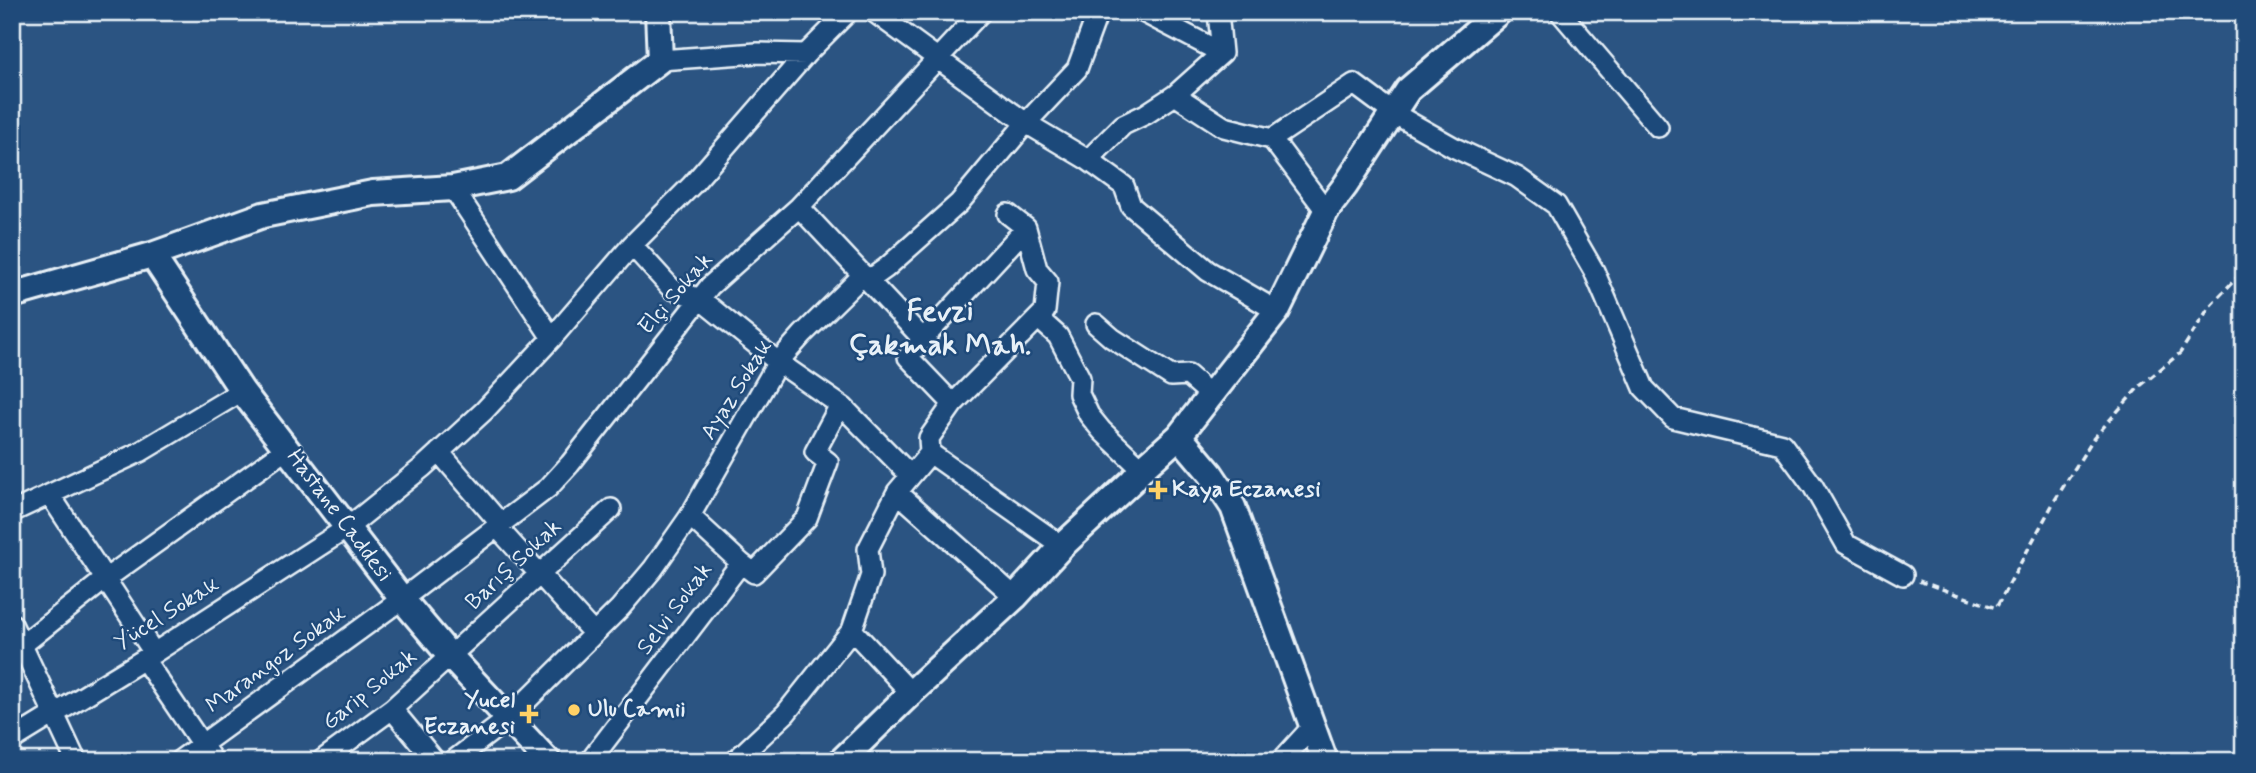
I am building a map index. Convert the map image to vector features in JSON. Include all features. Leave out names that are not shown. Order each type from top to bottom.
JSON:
[{"type":"street","points":[[658,12],[660,60]]},
{"type":"street","name":"Yücel Sokak","points":[[12,740],[149,656],[347,528],[439,452],[484,411],[552,338],[632,245],[692,185],[806,54],[848,12]]},
{"type":"street","points":[[874,12],[1026,123],[1088,160],[1124,186],[1131,206],[1208,271],[1277,311]]},
{"type":"street","name":"Elçi Sokak","points":[[402,599],[548,488],[570,464],[710,286],[799,207],[981,12]]},
{"type":"street","name":"Ayaz Sokak","points":[[453,761],[509,718],[621,608],[653,569],[690,516],[778,362],[863,275],[872,278],[886,268],[959,203],[1026,123],[1077,69],[1098,12]]},
{"type":"street","points":[[1143,12],[1222,53]]},
{"type":"street","points":[[1218,12],[1222,53]]},
{"type":"street","points":[[847,759],[911,693],[1015,597],[1062,546],[1179,436],[1277,311],[1326,211],[1408,90],[1499,12]]},
{"type":"street","points":[[1560,12],[1658,127]]},
{"type":"street","points":[[12,295],[152,255],[263,215],[373,193],[453,188],[508,177],[660,60],[757,53],[806,54]]},
{"type":"street","points":[[1088,160],[1122,125],[1146,114],[1175,95],[1222,53]]},
{"type":"street","points":[[1272,139],[1354,84],[1393,113],[1455,148],[1517,177],[1556,205],[1594,271],[1644,388],[1673,418],[1782,444],[1814,486],[1846,544],[1903,575]]},
{"type":"street","points":[[1175,95],[1224,127],[1272,139],[1326,211]]},
{"type":"street","points":[[453,188],[552,338]]},
{"type":"street","points":[[799,207],[923,339]]},
{"type":"street","points":[[735,761],[786,713],[852,631],[871,575],[868,549],[897,492],[930,453],[929,438],[953,404],[1045,311],[1048,282],[1037,269],[1026,228],[1008,214]]},
{"type":"street","points":[[953,404],[908,357],[1026,228]]},
{"type":"street","points":[[632,245],[672,289],[700,299],[778,362],[840,405],[910,475]]},
{"type":"street","name":"Hastane Caddesi","points":[[152,255],[242,391],[402,599],[450,656],[548,761]]},
{"type":"street","points":[[1038,318],[1058,336],[1080,378],[1079,394],[1089,415],[1142,469]]},
{"type":"street","points":[[1097,324],[1112,338],[1171,376],[1188,375],[1212,396]]},
{"type":"street","points":[[12,512],[140,452],[242,391]]},
{"type":"street","name":"Selvi Sokak","points":[[590,761],[741,563],[754,573],[807,518],[828,462],[815,452],[840,405]]},
{"type":"street","points":[[1179,436],[1212,474],[1233,507],[1325,761]]},
{"type":"street","points":[[17,648],[104,580],[288,448]]},
{"type":"street","points":[[439,452],[538,575],[594,634]]},
{"type":"street","points":[[930,453],[1062,546]]},
{"type":"street","points":[[897,492],[1015,597]]},
{"type":"street","points":[[50,495],[207,753]]},
{"type":"street","name":"Barış Sokak","points":[[450,656],[611,509]]},
{"type":"street","points":[[690,516],[741,563]]},
{"type":"street","name":"Marangoz Sokak","points":[[179,761],[207,753],[402,599]]},
{"type":"street","points":[[12,624],[17,648],[55,712],[76,761]]},
{"type":"street","points":[[852,631],[911,693]]},
{"type":"street","name":"Garip Sokak","points":[[321,761],[392,709],[450,656]]},
{"type":"street","points":[[392,709],[435,761]]},
{"type":"street","points":[[1281,761],[1312,726]]},
{"type":"path","points":[[1903,575],[1996,608],[2055,500],[2093,439],[2139,387],[2180,353],[2210,306],[2244,270]]},
{"type":"place","name":"Kaya Eczanesi","points":[[1158,490]]},
{"type":"place","name":"Ulu Camii","points":[[574,710]]},
{"type":"place","name":"Yucel Eczanesi","points":[[529,714]]},
{"type":"district","name":"Fevzi Çakmak Mah.","points":[[940,328]]}]
